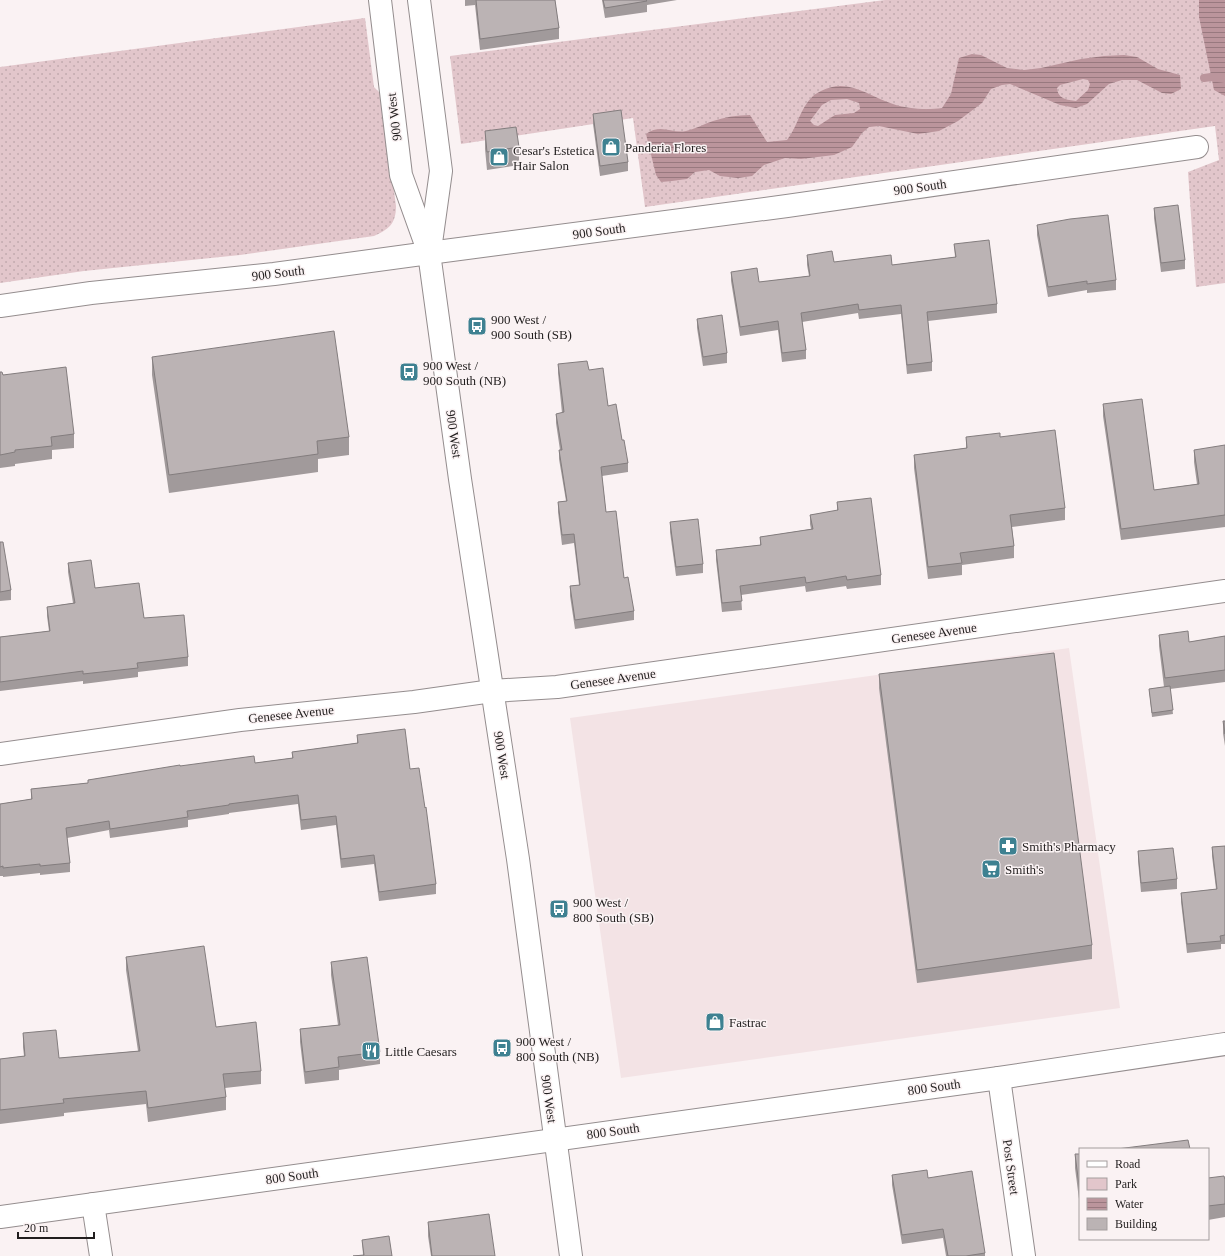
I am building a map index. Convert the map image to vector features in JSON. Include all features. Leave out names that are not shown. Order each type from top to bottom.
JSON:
[{"type":"street","name":"900 West","points":[[380,0],[401,175],[430,253],[461,487],[518,859],[571,1256]]},
{"type":"street","name":"900 West","points":[[419,0],[441,171],[430,253]]},
{"type":"street","name":"900 South","points":[[0,306],[91,293],[274,274],[780,207],[1197,147]]},
{"type":"street","name":"Genesee Avenue","points":[[0,754],[240,720],[414,702],[492,691],[557,687],[1225,591]]},
{"type":"street","name":"800 South","points":[[0,1217],[999,1078],[1225,1044]]},
{"type":"street","name":"Post Street","points":[[999,1078],[1024,1256]]},
{"type":"street","points":[[93,1204],[101,1256]]},
{"type":"shaded area","points":[[1069,648],[1120,1008],[621,1078],[570,718]]},
{"type":"green space","points":[[885,0],[1199,0],[1199,17],[1225,0],[1225,283],[1196,287],[1188,172],[1219,160],[1215,126],[645,207],[633,118],[461,144],[450,56]]},
{"type":"green space","points":[[365,18],[374,87],[381,94],[396,206],[393,222],[384,231],[374,236],[240,255],[84,271],[0,283],[0,67]]},
{"type":"water","points":[[1199,0],[1225,0],[1225,96],[1214,90],[1199,17]]},
{"type":"water","points":[[972,54],[981,55],[1007,68],[1024,70],[1041,68],[1081,59],[1124,55],[1137,57],[1158,69],[1180,75],[1181,89],[1171,94],[1162,93],[1137,80],[1122,80],[1109,84],[1087,104],[1076,108],[1060,105],[1010,84],[1002,85],[991,89],[982,103],[958,121],[939,131],[918,134],[879,126],[869,127],[862,133],[852,147],[834,155],[801,159],[785,158],[764,165],[752,176],[738,178],[720,176],[709,170],[695,172],[687,179],[661,182],[656,175],[646,134],[651,131],[662,129],[681,132],[722,118],[750,115],[767,142],[787,140],[805,106],[813,96],[831,87],[840,86],[858,89],[884,101],[904,107],[924,109],[942,108],[951,94],[959,58]],"holes":[[[1083,79],[1088,80],[1090,84],[1088,90],[1076,101],[1066,99],[1059,95],[1057,88],[1060,85]],[[847,99],[859,103],[860,109],[854,113],[835,115],[818,126],[814,125],[810,121],[822,105],[831,100]]]},
{"type":"building","points":[[476,0],[555,0],[559,28],[480,39]]},
{"type":"building","points":[[603,0],[646,0],[647,1],[605,8]]},
{"type":"building","name":"Panderia Flores","points":[[621,110],[628,162],[600,166],[593,114]]},
{"type":"building","points":[[516,127],[519,147],[487,152],[485,131]]},
{"type":"building","points":[[1178,205],[1185,260],[1161,263],[1154,208]]},
{"type":"building","points":[[1108,215],[1116,280],[1087,284],[1087,281],[1048,287],[1037,225],[1070,219]]},
{"type":"building","points":[[989,240],[997,304],[927,312],[932,362],[907,365],[901,305],[859,310],[858,304],[801,313],[806,350],[782,353],[778,321],[740,327],[731,272],[757,268],[759,282],[810,276],[807,255],[832,251],[834,262],[891,255],[892,265],[956,257],[954,244]]},
{"type":"building","points":[[722,315],[727,353],[703,357],[697,319]]},
{"type":"building","points":[[334,331],[349,437],[317,441],[318,454],[169,475],[152,357]]},
{"type":"building","points":[[587,361],[589,370],[603,368],[608,406],[616,404],[622,440],[624,440],[628,463],[601,467],[606,512],[616,511],[624,578],[628,577],[634,611],[575,620],[570,586],[580,585],[574,534],[562,535],[558,502],[567,501],[559,450],[562,450],[556,414],[564,412],[558,364]]},
{"type":"building","points":[[66,367],[74,434],[51,437],[52,446],[15,450],[15,452],[0,455],[0,372],[2,372],[3,375]]},
{"type":"building","points":[[1142,399],[1154,490],[1199,484],[1194,450],[1225,445],[1225,515],[1121,529],[1103,404]]},
{"type":"building","points":[[1055,430],[1065,508],[1010,515],[1014,546],[960,553],[962,563],[928,567],[914,455],[967,448],[966,437],[1000,433],[1000,437]]},
{"type":"building","points":[[871,498],[881,575],[847,580],[846,576],[806,583],[805,577],[740,586],[742,601],[722,603],[716,550],[761,545],[760,537],[813,529],[810,515],[838,510],[837,502]]},
{"type":"building","points":[[698,519],[703,564],[676,567],[670,522]]},
{"type":"building","points":[[0,542],[3,542],[11,590],[0,592]]},
{"type":"building","points":[[91,560],[95,588],[139,583],[144,618],[184,615],[188,657],[137,663],[138,668],[83,674],[83,671],[0,682],[0,637],[50,631],[47,607],[75,603],[68,563]]},
{"type":"building","points":[[1188,631],[1189,642],[1225,636],[1225,670],[1165,678],[1159,635]]},
{"type":"building","name":"Smith's","points":[[1054,653],[1092,945],[917,970],[879,674]]},
{"type":"building","points":[[1170,686],[1173,710],[1152,713],[1149,689]]},
{"type":"building","points":[[1223,721],[1225,721],[1225,734]]},
{"type":"building","points":[[405,729],[410,769],[419,768],[425,808],[426,807],[436,884],[379,892],[374,855],[341,859],[336,816],[301,820],[298,795],[187,811],[188,817],[110,829],[109,821],[66,828],[70,863],[40,866],[40,864],[3,868],[3,866],[0,867],[0,804],[32,799],[31,789],[88,783],[88,780],[180,765],[254,756],[255,763],[293,758],[292,752],[358,743],[357,735]]},
{"type":"building","points":[[1225,846],[1225,935],[1220,936],[1221,941],[1187,944],[1181,893],[1217,889],[1212,847]]},
{"type":"building","points":[[1173,848],[1177,879],[1141,883],[1138,851]]},
{"type":"building","points":[[204,946],[216,1027],[256,1022],[261,1071],[223,1074],[226,1097],[148,1108],[146,1091],[63,1099],[64,1103],[0,1110],[0,1059],[25,1056],[23,1033],[56,1030],[59,1058],[140,1051],[126,957]]},
{"type":"building","points":[[367,957],[380,1052],[338,1057],[339,1067],[305,1072],[300,1029],[340,1025],[331,962]]},
{"type":"building","points":[[1188,1140],[1190,1148],[1125,1148]]},
{"type":"building","points":[[1075,1154],[1079,1154],[1079,1185]]},
{"type":"building","points":[[927,1170],[928,1178],[972,1171],[985,1253],[966,1256],[948,1256],[943,1229],[902,1235],[892,1175]]},
{"type":"building","points":[[1224,1176],[1225,1204],[1209,1206],[1209,1178]]},
{"type":"building","points":[[489,1214],[495,1256],[432,1256],[428,1222]]},
{"type":"building","points":[[389,1236],[392,1256],[353,1256],[364,1255],[362,1240]]},
{"type":"waterway","points":[[1204,78],[1211,77],[1225,79]]},
{"type":"place","name":"Panderia Flores","points":[[611,147]]},
{"type":"place","name":"Cesar's Estetica Hair Salon","points":[[499,157]]},
{"type":"place","name":"900 West / 900 South (SB)","points":[[477,326]]},
{"type":"place","name":"900 West / 900 South (NB)","points":[[409,372]]},
{"type":"place","name":"Smith's Pharmacy","points":[[1008,846]]},
{"type":"place","name":"Smith's","points":[[991,869]]},
{"type":"place","name":"900 West / 800 South (SB)","points":[[559,909]]},
{"type":"place","name":"Fastrac","points":[[715,1022]]},
{"type":"place","name":"900 West / 800 South (NB)","points":[[502,1048]]},
{"type":"place","name":"Little Caesars","points":[[371,1051]]}]
